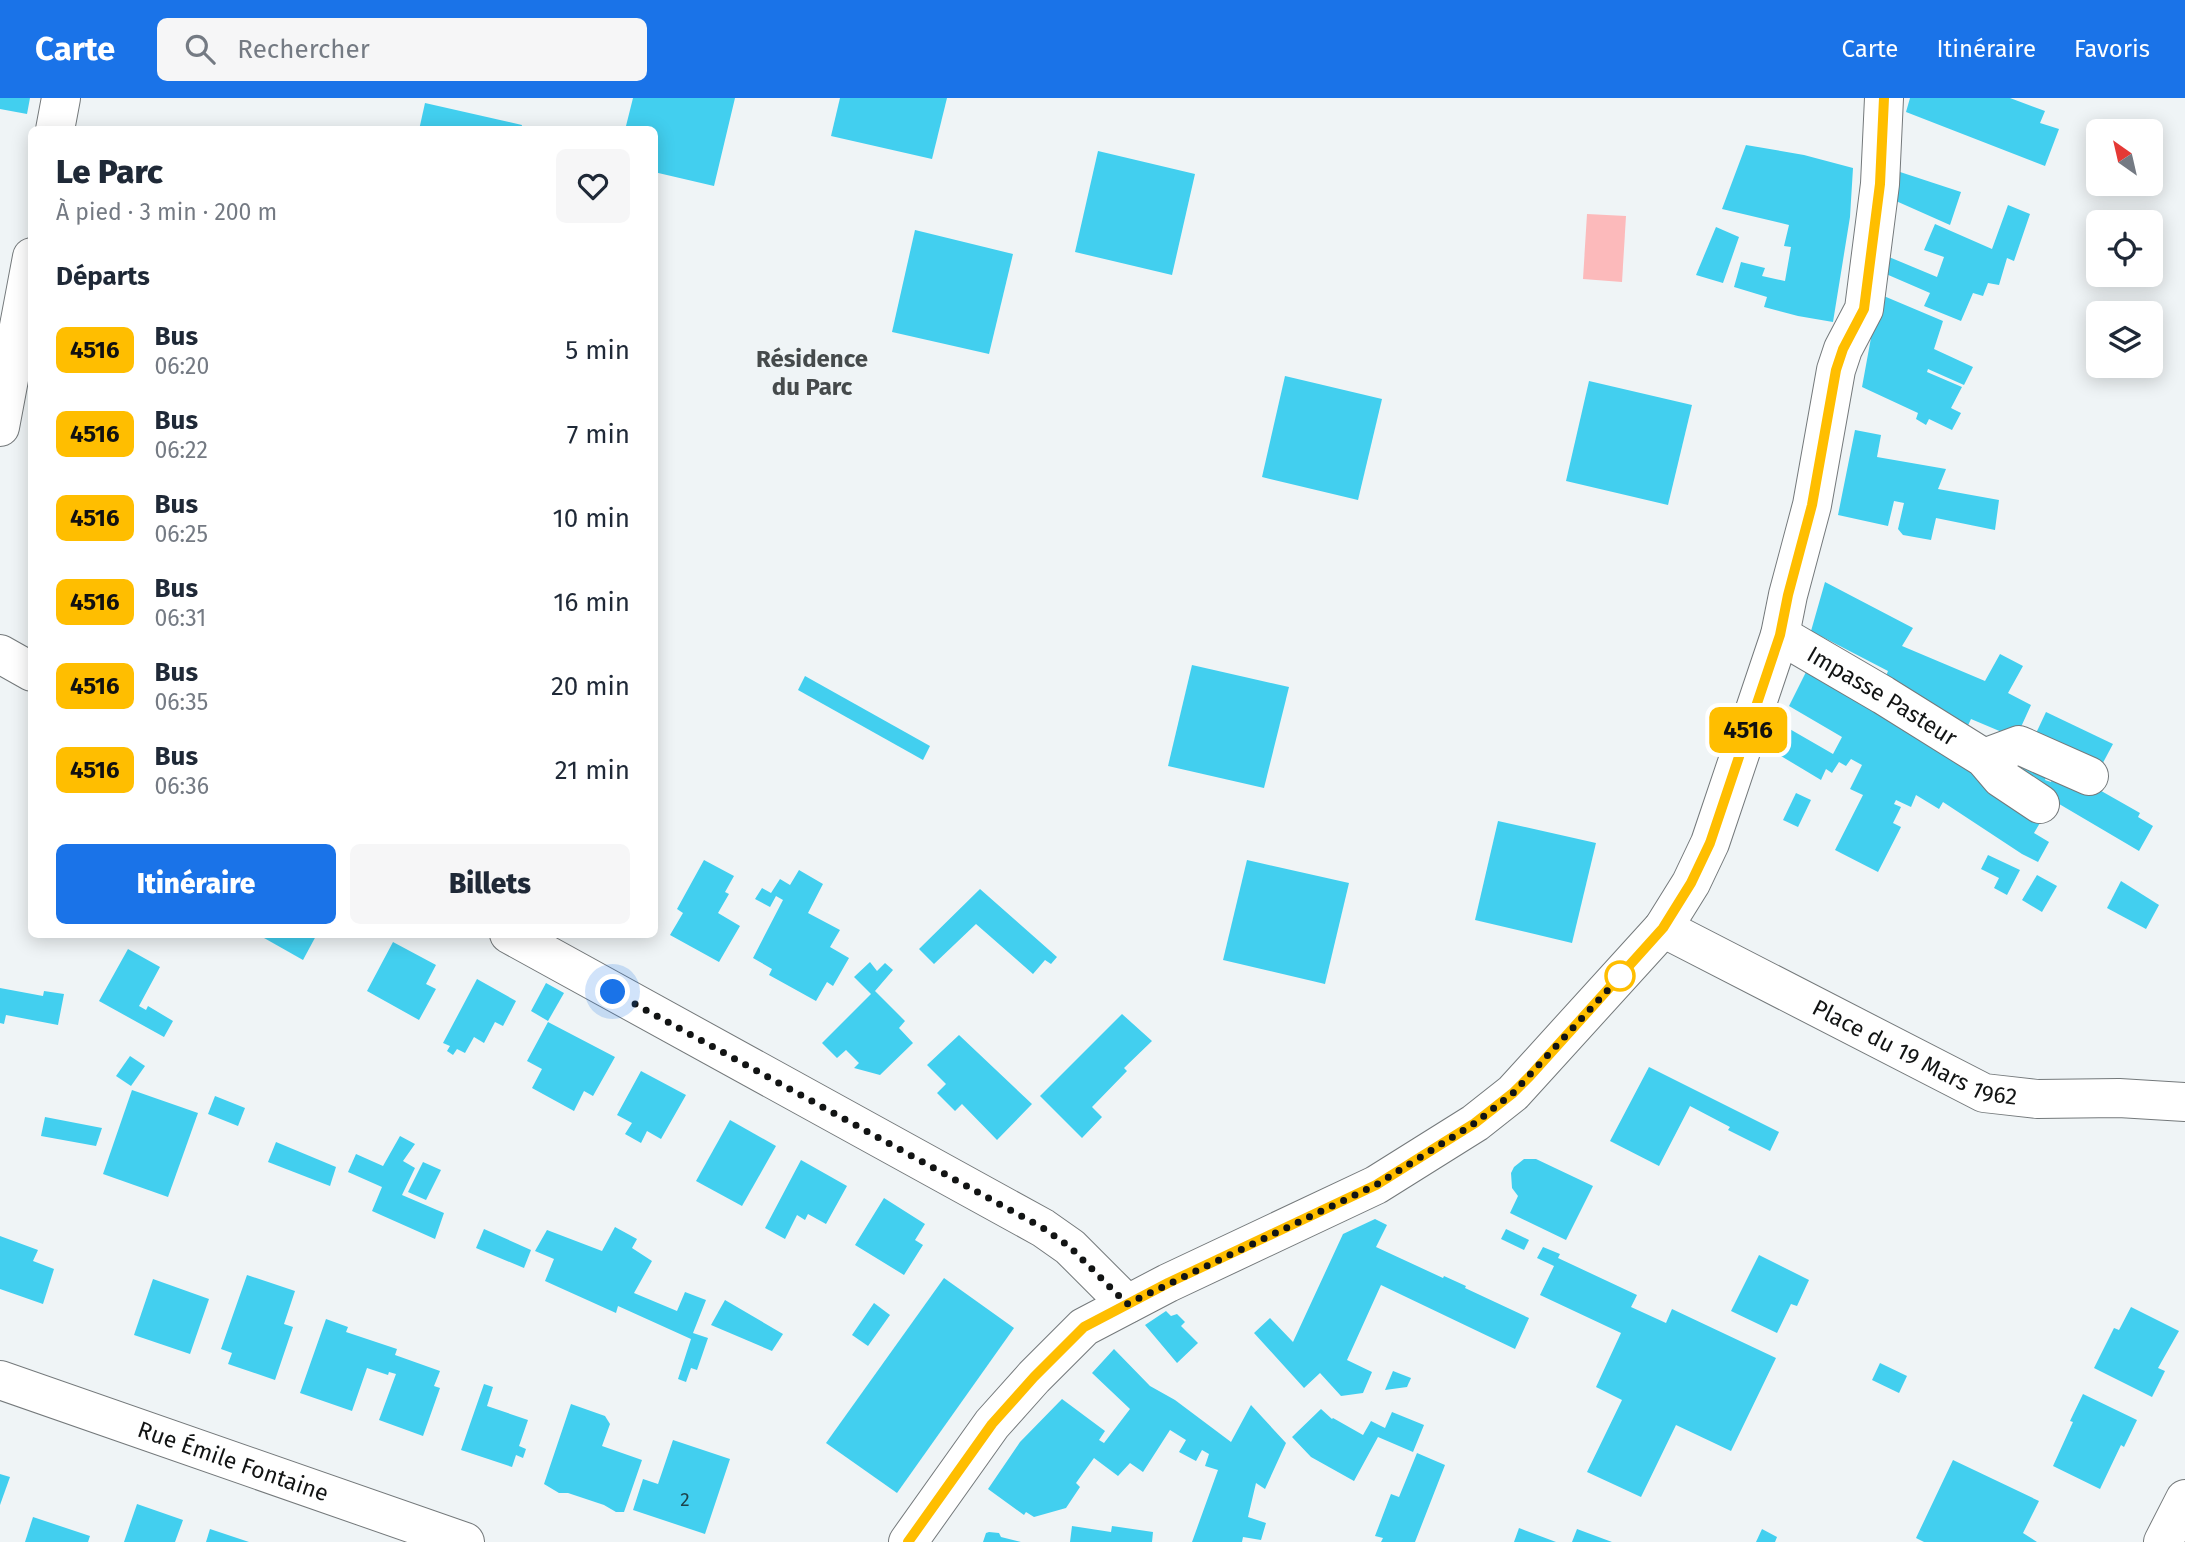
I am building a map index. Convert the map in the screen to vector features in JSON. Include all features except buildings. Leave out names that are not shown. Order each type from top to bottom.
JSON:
[{"type":"street","points":[[56,126],[61,98]]},
{"type":"street","points":[[908,1542],[992,1424],[1084,1327],[1376,1185],[1475,1123],[1521,1085],[1663,928],[1691,883],[1710,843],[1780,635],[1812,505],[1836,370],[1843,349],[1864,309],[1880,184],[1884,98]]},
{"type":"street","points":[[0,427],[28,278]]},
{"type":"street","name":"Impasse Pasteur","points":[[1780,635],[1983,758],[2001,778],[2040,804]]},
{"type":"street","points":[[0,654],[28,670]]},
{"type":"street","name":"Impasse Pasteur","points":[[1983,758],[2019,745],[2089,776]]},
{"type":"street","name":"Place du 19 Mars 1962","points":[[1663,928],[1984,1093],[2037,1099],[2119,1098],[2185,1102]]},
{"type":"street","points":[[516,938],[1043,1228],[1070,1247],[1127,1304]]},
{"type":"street","name":"Rue Émile Fontaine","points":[[0,1380],[465,1542]]},
{"type":"street","points":[[2163,1542],[2185,1499]]},
{"type":"shaded area","points":[[1587,214],[1626,216],[1622,282],[1583,279]]},
{"type":"bus line","name":"4516","points":[[908,1542],[992,1424],[1084,1327],[1168,1283],[1376,1185],[1475,1123],[1530,1076],[1663,928],[1691,883],[1710,843],[1780,635],[1812,505],[1836,370],[1843,349],[1864,309],[1880,184],[1884,98]]},
{"type":"district","name":"Résidence du Parc","points":[[812,373]]},
{"type":"route","points":[[613,992],[1043,1228],[1070,1247],[1127,1304],[1376,1185],[1475,1123],[1513,1093],[1629,967],[1620,976]]}]
